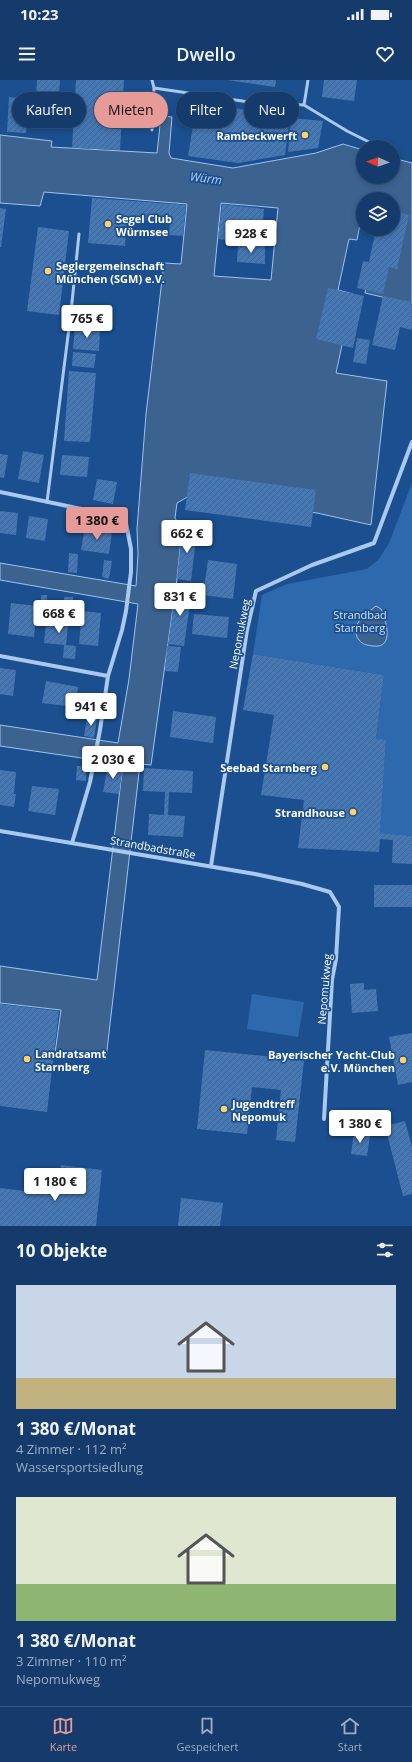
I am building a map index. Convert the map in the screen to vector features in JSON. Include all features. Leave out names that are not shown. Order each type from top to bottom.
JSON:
[{"type":"street","name":"Nepomukweg","points":[[211,866],[247,630],[256,591],[312,565],[374,543],[412,442]]},
{"type":"street","points":[[0,492],[125,518],[131,549],[131,572],[126,611],[122,630],[108,676],[90,782],[72,843]]},
{"type":"street","points":[[0,656],[108,676]]},
{"type":"street","name":"Strandbadstraße","points":[[0,831],[211,866],[302,884]]},
{"type":"street","name":"Nepomukweg","points":[[302,884],[330,892],[339,907],[336,959],[332,980],[324,1119]]},
{"type":"lane","points":[[152,80],[154,88],[152,130]]},
{"type":"lane","points":[[304,105],[308,80]]},
{"type":"lane","points":[[154,88],[249,102],[304,105],[366,140]]},
{"type":"lane","points":[[47,502],[71,312],[79,234]]},
{"type":"green space","name":"Strandbad Starnberg","points":[[412,483],[412,836],[380,833],[386,741],[376,739],[384,675],[253,654],[262,595],[287,584],[367,569],[379,559],[389,543]]},
{"type":"green space","points":[[252,994],[304,1002],[298,1037],[247,1029]]},
{"type":"water","name":"Würm","points":[[168,117],[172,117],[169,153],[171,158],[233,168],[316,153],[343,144],[356,148],[356,184],[400,184],[400,160],[412,163],[412,304],[365,293],[378,236],[400,236],[400,192],[356,192],[356,236],[358,236],[357,240],[349,239],[338,290],[353,294],[336,373],[387,381],[371,525],[317,513],[191,495],[177,503],[175,518],[182,529],[177,579],[151,765],[140,764],[106,1059],[55,1053],[61,1010],[0,1003],[0,966],[97,980],[123,764],[0,746],[0,725],[118,743],[129,679],[138,604],[0,580],[0,563],[136,586],[138,554],[137,529],[146,414],[164,263],[181,264],[187,204],[44,192],[40,206],[0,203],[0,135],[52,141],[51,147],[157,153],[160,128],[168,128]],"holes":[[[221,203],[278,208],[271,280],[214,276]]]},
{"type":"water","points":[[376,606],[381,609],[385,620],[387,633],[387,639],[380,646],[373,646],[361,642],[357,637],[355,628],[365,611],[371,610]]},
{"type":"building","points":[[37,80],[60,80],[59,92],[36,92]]},
{"type":"building","points":[[76,80],[124,80],[123,92],[94,92],[94,128],[121,128],[120,150],[72,148],[73,128],[86,128],[86,92],[75,92]]},
{"type":"building","points":[[227,80],[276,80],[275,87]]},
{"type":"building","points":[[324,80],[357,80],[354,101],[322,97]]},
{"type":"building","points":[[9,97],[12,97],[12,128],[26,128],[26,133],[7,132]]},
{"type":"building","points":[[236,108],[244,110],[244,128],[289,128],[285,155],[238,163],[188,156],[193,128],[236,128]]},
{"type":"building","name":"Rambeckwerft","points":[[299,119],[323,121],[318,148],[288,152],[290,128],[299,128]]},
{"type":"building","points":[[92,198],[186,205],[183,236],[169,235],[170,223],[127,219],[125,246],[88,243]]},
{"type":"building","points":[[222,204],[264,209],[261,244],[218,239]]},
{"type":"building","points":[[0,208],[6,209],[1,247],[0,247]]},
{"type":"building","points":[[400,213],[409,215],[397,269],[389,267],[383,294],[357,288],[363,261],[369,262],[375,236],[400,236]]},
{"type":"building","name":"Seglergemeinschaft München (SGM) e.V.","points":[[38,227],[69,231],[59,315],[27,311]]},
{"type":"building","points":[[238,245],[265,246],[265,264],[237,262]]},
{"type":"building","points":[[328,288],[364,296],[353,348],[316,339]]},
{"type":"building","points":[[383,296],[412,302],[412,330],[400,327],[395,350],[372,345]]},
{"type":"building","points":[[79,307],[107,309],[105,324],[78,322]]},
{"type":"building","points":[[75,327],[100,329],[99,351],[73,349]]},
{"type":"building","points":[[357,338],[370,340],[366,364],[353,362]]},
{"type":"building","points":[[73,352],[96,354],[94,368],[72,366]]},
{"type":"building","points":[[69,371],[96,373],[90,442],[64,441]]},
{"type":"building","points":[[23,451],[44,455],[39,483],[18,479]]},
{"type":"building","points":[[0,454],[8,455],[4,478],[0,477]]},
{"type":"building","points":[[62,455],[89,457],[87,477],[60,475]]},
{"type":"building","points":[[190,473],[316,490],[311,527],[185,510]]},
{"type":"building","points":[[97,479],[117,482],[113,504],[93,500]]},
{"type":"building","points":[[0,511],[18,513],[16,535],[0,533]]},
{"type":"building","points":[[29,516],[48,519],[45,541],[26,538]]},
{"type":"building","points":[[85,527],[112,531],[109,554],[81,550]]},
{"type":"building","points":[[182,529],[197,529],[191,581],[177,579]]},
{"type":"building","points":[[69,553],[78,554],[77,573],[68,572]]},
{"type":"building","points":[[104,560],[112,561],[109,579],[102,577]]},
{"type":"building","points":[[208,560],[237,564],[233,599],[203,595]]},
{"type":"building","points":[[176,588],[192,590],[184,646],[168,644]]},
{"type":"building","points":[[41,595],[47,595],[47,600],[41,600]]},
{"type":"building","points":[[64,597],[73,597],[73,612],[64,612]]},
{"type":"building","points":[[11,603],[37,606],[34,637],[8,634]]},
{"type":"building","points":[[82,611],[101,613],[98,646],[79,644]]},
{"type":"building","points":[[47,614],[69,616],[66,645],[76,646],[75,659],[63,658],[64,645],[44,643]]},
{"type":"building","points":[[194,614],[229,617],[227,638],[192,634]]},
{"type":"building","points":[[167,646],[181,647],[178,672],[165,671]]},
{"type":"building","name":"Seebad Starnberg","points":[[253,654],[384,675],[376,739],[386,740],[380,833],[412,836],[412,864],[392,863],[393,840],[380,839],[379,852],[298,848],[304,800],[261,795],[274,715],[243,710]]},
{"type":"building","points":[[0,668],[16,670],[13,696],[0,694]]},
{"type":"building","points":[[46,681],[78,687],[75,707],[42,703]]},
{"type":"building","points":[[173,711],[216,717],[213,743],[170,737]]},
{"type":"building","points":[[87,717],[97,718],[94,738],[84,736]]},
{"type":"building","points":[[108,765],[123,767],[119,794],[103,792]]},
{"type":"building","points":[[77,766],[86,766],[86,781],[76,780]]},
{"type":"building","points":[[144,768],[193,771],[192,793],[169,792],[168,815],[185,816],[183,837],[148,835],[149,814],[164,815],[165,792],[143,791]]},
{"type":"building","points":[[0,770],[16,772],[14,794],[16,794],[14,807],[0,805]]},
{"type":"building","points":[[32,786],[59,789],[55,815],[28,811]]},
{"type":"building","points":[[374,885],[412,885],[412,907],[374,907]]},
{"type":"building","points":[[364,983],[364,990],[376,989],[378,1011],[352,1013],[350,984]]},
{"type":"building","name":"Landratsamt Starnberg","points":[[0,1004],[59,1011],[47,1112],[0,1106]]},
{"type":"building","name":"Bayerischer Yacht-Club e.V. München","points":[[412,1033],[412,1082],[398,1085],[389,1037]]},
{"type":"building","name":"Jugendtreff Nepomuk","points":[[205,1050],[304,1060],[295,1142],[276,1140],[281,1090],[252,1087],[247,1134],[197,1129]]},
{"type":"building","points":[[405,1121],[412,1147],[412,1194],[403,1196],[385,1126]]},
{"type":"building","points":[[354,1133],[370,1135],[367,1156],[351,1154]]},
{"type":"building","points":[[61,1165],[102,1170],[96,1226],[0,1226],[0,1188],[57,1195]]},
{"type":"building","points":[[181,1198],[223,1203],[220,1226],[178,1226]]},
{"type":"place","name":"Rambeckwerft","points":[[305,135]]},
{"type":"place","name":"Segel Club Würmsee","points":[[108,224]]},
{"type":"place","name":"Seglergemeinschaft München (SGM) e.V.","points":[[48,271]]},
{"type":"place","name":"Seebad Starnberg","points":[[325,767]]},
{"type":"place","name":"Strandhouse","points":[[353,812]]},
{"type":"place","name":"Landratsamt Starnberg","points":[[27,1059]]},
{"type":"place","name":"Bayerischer Yacht-Club e.V. München","points":[[403,1060]]},
{"type":"place","name":"Jugendtreff Nepomuk","points":[[224,1109]]}]
